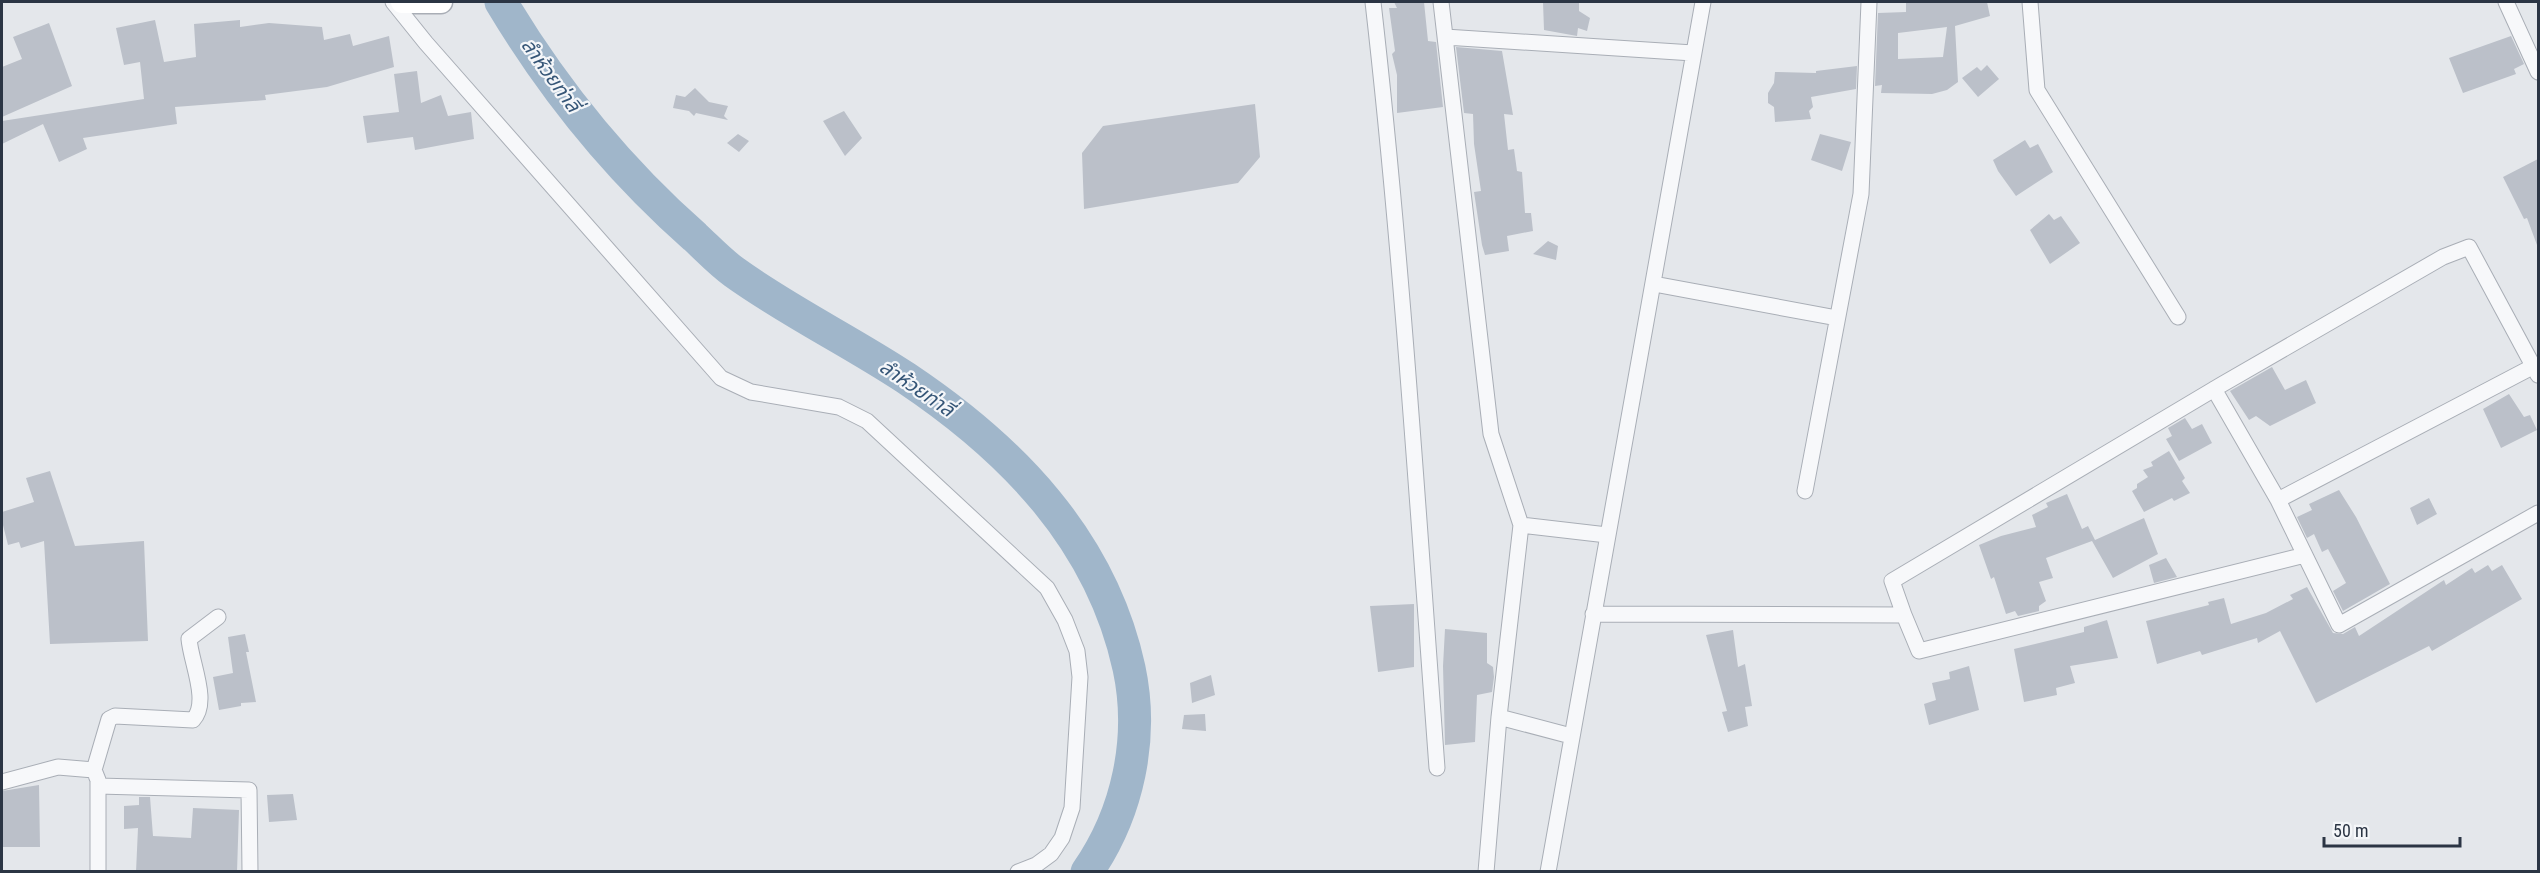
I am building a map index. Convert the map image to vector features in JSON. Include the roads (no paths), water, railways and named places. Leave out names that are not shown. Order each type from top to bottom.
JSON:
[{"type":"main road","points":[[402,2],[441,2]]},
{"type":"street","points":[[393,2],[426,43],[721,378],[751,392],[839,406],[867,421],[1047,588],[1065,620],[1077,651],[1080,677],[1072,808],[1062,837],[1051,854],[1036,865],[1018,872]]},
{"type":"street","points":[[1373,2],[1388,132],[1415,446],[1437,768]]},
{"type":"street","points":[[1441,2],[1491,434],[1521,525],[1499,717],[1486,872]]},
{"type":"street","points":[[1548,872],[1703,2]]},
{"type":"street","points":[[1805,491],[1861,194],[1869,2]]},
{"type":"street","points":[[2030,2],[2037,90],[2178,317]]},
{"type":"street","points":[[2506,2],[2538,72]]},
{"type":"street","points":[[1445,37],[1694,53]]},
{"type":"street","points":[[2278,500],[2536,370],[2469,247],[2443,257],[2214,389],[1892,581],[1919,651],[2305,555]]},
{"type":"street","points":[[1654,284],[1837,318]]},
{"type":"street","points":[[2214,389],[2278,500],[2339,625],[2538,513]]},
{"type":"street","points":[[1521,525],[1607,535]]},
{"type":"street","points":[[1593,614],[1904,615]]},
{"type":"street","points":[[98,872],[98,786],[94,770],[109,719],[115,716],[193,720],[200,713],[201,702],[189,639],[218,617]]},
{"type":"street","points":[[1499,717],[1571,736]]},
{"type":"street","points":[[2,782],[58,767],[94,770]]},
{"type":"street","points":[[98,786],[249,790],[250,872]]},
{"type":"waterway","name":"ลำห้วยท่าลี่","points":[[501,2],[543,66],[589,127],[640,184],[719,260],[776,300],[885,364],[982,435],[1016,467],[1047,502],[1074,539],[1097,579],[1116,622],[1129,668],[1135,721],[1129,774],[1122,800],[1113,825],[1087,872]]}]
